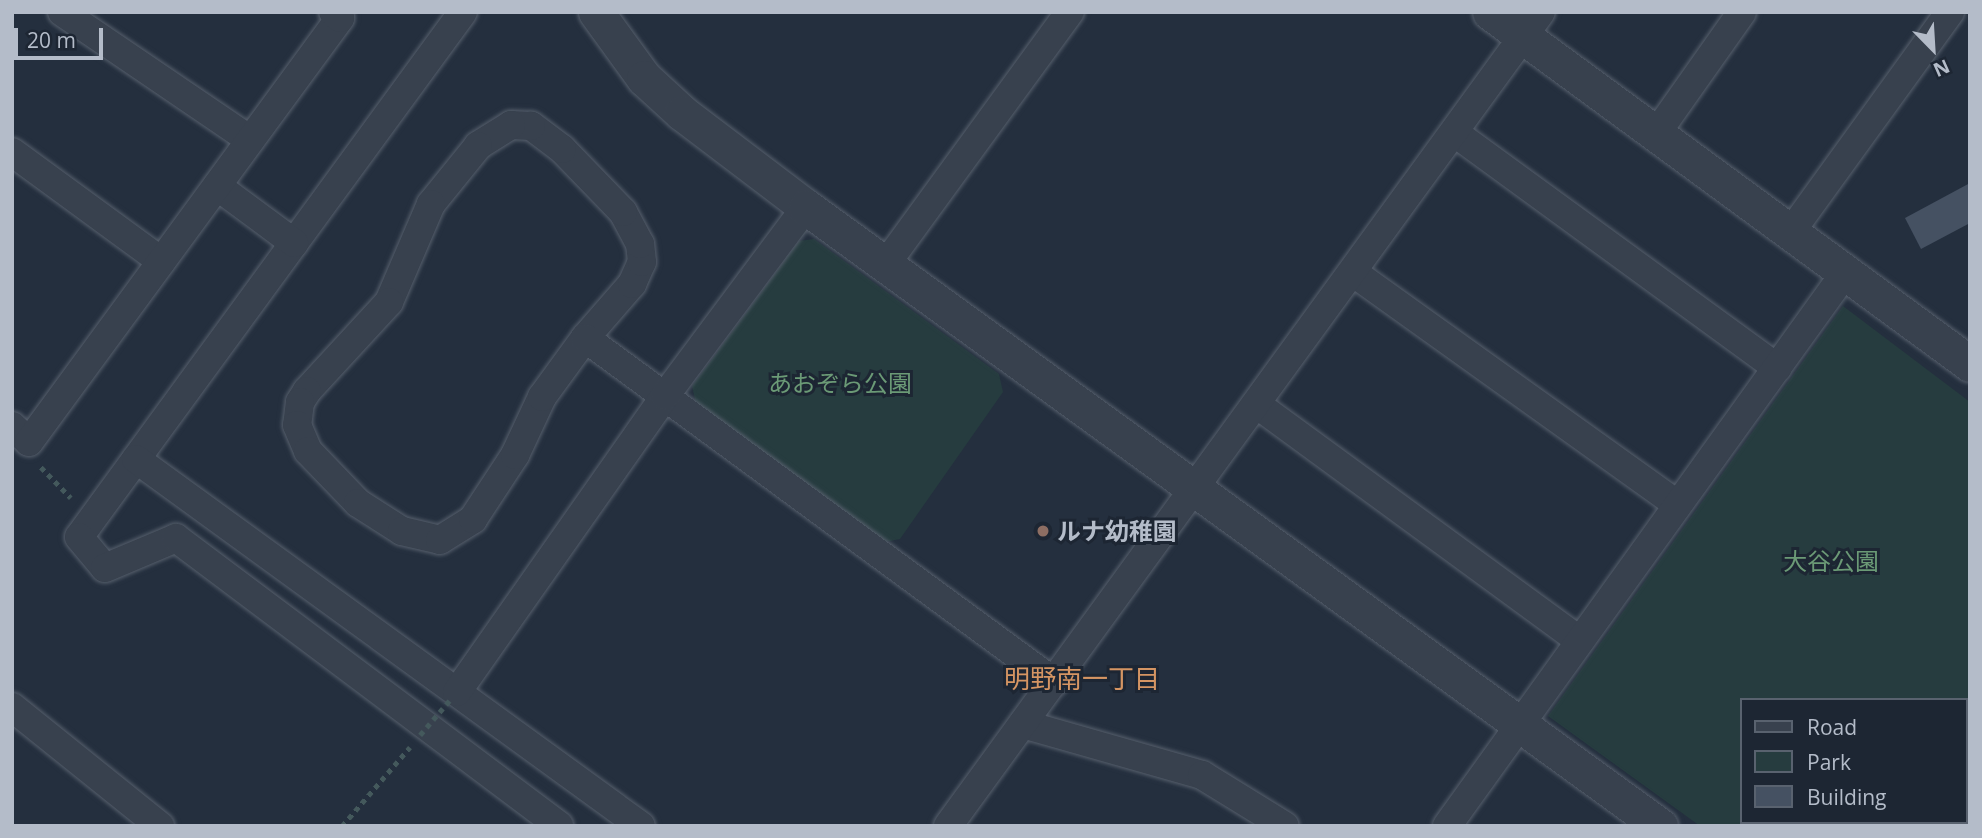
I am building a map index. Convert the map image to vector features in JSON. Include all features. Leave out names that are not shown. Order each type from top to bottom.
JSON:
[{"type":"street","points":[[62,12],[250,140]]},
{"type":"street","points":[[20,434],[161,261],[340,18],[332,12]]},
{"type":"street","points":[[463,12],[79,537],[105,568],[176,538],[559,826]]},
{"type":"street","points":[[596,12],[644,78],[682,113],[806,208],[1660,826]]},
{"type":"street","points":[[886,264],[1070,12]]},
{"type":"street","points":[[1490,12],[1533,25],[1656,134],[1970,364]]},
{"type":"street","points":[[1656,134],[1742,12]]},
{"type":"street","points":[[1790,233],[1950,12]]},
{"type":"street","points":[[948,826],[1259,406],[1533,25]]},
{"type":"street","points":[[510,125],[531,126],[562,149],[623,212],[640,244],[642,262],[632,284],[584,338],[542,397],[515,455],[473,519],[440,540],[402,531],[358,503],[307,451],[297,425],[300,402],[307,391],[389,302],[431,204],[478,146],[510,125]]},
{"type":"street","points":[[1455,133],[1777,368]]},
{"type":"street","points":[[12,152],[161,261]]},
{"type":"street","points":[[216,186],[295,243]]},
{"type":"street","points":[[453,697],[665,396],[806,208]]},
{"type":"street","points":[[1354,273],[1678,504]]},
{"type":"street","points":[[1447,826],[1518,723],[1845,273]]},
{"type":"street","points":[[584,338],[1054,682]]},
{"type":"street","points":[[1259,406],[1579,640]]},
{"type":"street","points":[[136,460],[453,697],[641,826]]},
{"type":"street","points":[[12,707],[160,826]]},
{"type":"street","points":[[1023,724],[1202,775],[1286,826]]},
{"type":"path","points":[[20,434],[33,459],[91,519]]},
{"type":"path","points":[[342,826],[453,697]]},
{"type":"green space","name":"あおぞら公園","points":[[814,239],[999,374],[1003,392],[900,539],[885,542],[696,404],[692,386],[799,241]]},
{"type":"green space","name":"大谷公園","points":[[1843,306],[1970,402],[1970,826],[1700,826],[1548,716]]},
{"type":"building","points":[[1970,183],[1970,223],[1921,249],[1905,218]]},
{"type":"place","name":"ルナ幼稚園","points":[[1043,531]]},
{"type":"district","name":"明野南一丁目","points":[[1082,679]]}]
